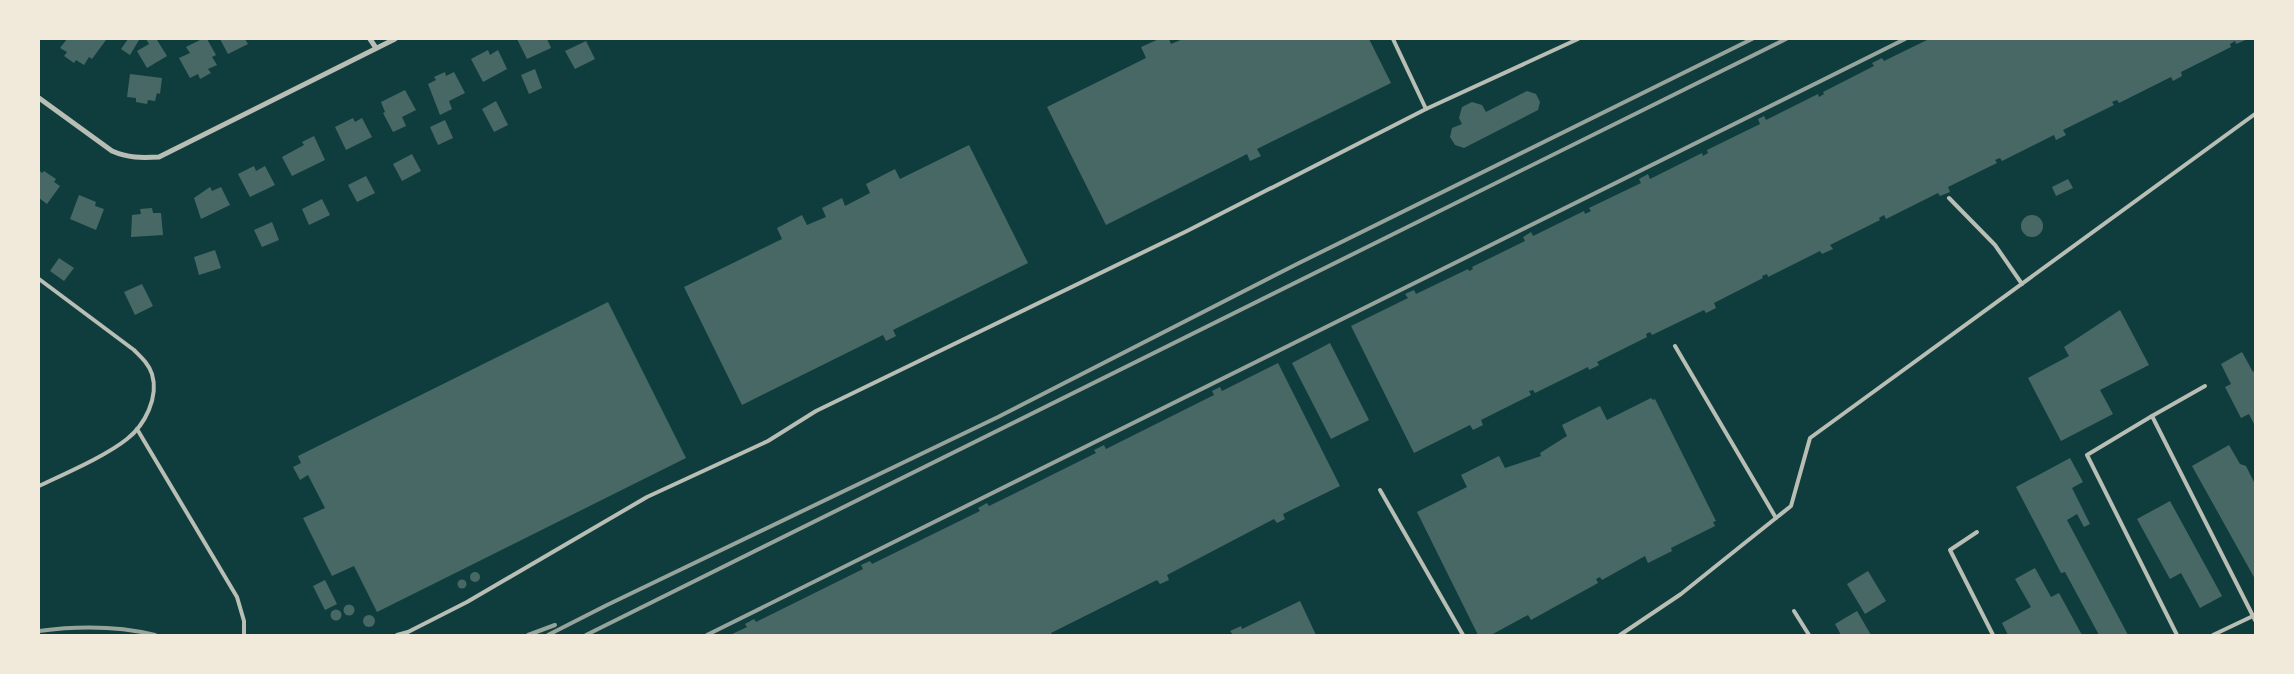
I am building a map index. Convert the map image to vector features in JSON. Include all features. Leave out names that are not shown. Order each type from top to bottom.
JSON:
[{"type":"street","points":[[370,39],[376,48]]},
{"type":"street","points":[[39,98],[112,151],[123,156],[139,158],[159,157],[395,39]]},
{"type":"lane","points":[[1393,39],[1426,109]]},
{"type":"lane","points":[[397,635],[408,632],[467,602],[647,497],[768,441],[816,411],[1187,231],[1426,109],[1578,39]]},
{"type":"lane","points":[[1620,635],[1681,594],[1791,506],[1810,438],[2255,114]]},
{"type":"lane","points":[[1949,198],[1995,245],[2022,284]]},
{"type":"lane","points":[[39,279],[134,350],[146,362],[152,375],[153,391],[150,407],[137,429],[128,439],[39,486]]},
{"type":"lane","points":[[1675,346],[1776,518]]},
{"type":"lane","points":[[2177,635],[2087,455],[2205,386]]},
{"type":"lane","points":[[2152,416],[2254,618],[2213,635]]},
{"type":"lane","points":[[137,429],[237,597],[244,620],[244,635]]},
{"type":"lane","points":[[1380,490],[1463,635]]},
{"type":"lane","points":[[1977,532],[1950,550],[1993,635]]},
{"type":"lane","points":[[1794,611],[1808,635]]},
{"type":"building","points":[[67,39],[106,40],[92,59],[89,57],[84,65],[76,60],[74,63],[64,56],[67,52],[60,48]]},
{"type":"building","points":[[128,39],[139,40],[130,55],[121,49]]},
{"type":"building","points":[[146,39],[157,40],[167,56],[147,68],[137,51],[149,44]]},
{"type":"building","points":[[202,39],[207,39],[216,55],[212,57],[217,65],[208,69],[211,73],[200,79],[198,74],[190,78],[179,58],[190,53],[186,47]]},
{"type":"building","points":[[220,39],[245,39],[248,44],[228,54]]},
{"type":"building","points":[[517,39],[547,39],[551,48],[527,59]]},
{"type":"building","points":[[1159,39],[1169,39],[1171,44],[1183,39],[1369,39],[1391,83],[1257,149],[1261,156],[1250,161],[1247,154],[1106,225],[1047,107],[1146,58],[1141,47]]},
{"type":"building","points":[[1929,39],[2248,39],[2236,44],[2235,41],[2230,44],[2231,47],[2181,72],[2182,76],[2173,81],[2171,77],[2119,103],[2117,100],[2112,102],[2114,105],[2063,130],[2066,135],[2056,140],[2054,135],[2002,161],[2000,158],[1995,160],[1997,163],[1948,187],[1950,192],[1940,196],[1938,193],[1886,219],[1884,215],[1879,218],[1880,220],[1830,245],[1833,249],[1822,254],[1820,251],[1768,277],[1767,274],[1762,276],[1763,278],[1714,303],[1716,308],[1706,313],[1704,310],[1652,335],[1650,332],[1646,334],[1647,337],[1597,362],[1599,365],[1589,370],[1588,367],[1535,393],[1533,390],[1529,391],[1531,395],[1481,420],[1483,425],[1473,430],[1470,425],[1414,453],[1351,326],[1408,298],[1405,294],[1414,290],[1416,294],[1468,269],[1469,271],[1473,269],[1472,267],[1525,241],[1523,237],[1531,232],[1533,236],[1584,211],[1585,214],[1591,211],[1589,208],[1641,183],[1639,179],[1648,174],[1650,179],[1702,153],[1703,156],[1708,153],[1707,150],[1760,124],[1758,119],[1764,116],[1766,120],[1818,94],[1819,97],[1824,94],[1823,92],[1874,66],[1872,63],[1882,58],[1884,61]]},
{"type":"building","points":[[586,41],[595,59],[575,69],[565,51]]},
{"type":"building","points":[[488,50],[490,55],[498,50],[507,69],[483,82],[471,59]]},
{"type":"building","points":[[535,69],[542,88],[529,94],[521,75]]},
{"type":"building","points":[[445,72],[446,76],[454,72],[465,93],[449,101],[452,109],[440,115],[428,84],[436,80],[434,77]]},
{"type":"building","points":[[130,74],[162,78],[160,94],[157,93],[155,101],[148,100],[147,104],[136,102],[136,98],[127,97]]},
{"type":"building","points":[[405,90],[416,110],[402,117],[406,126],[393,132],[383,113],[385,112],[381,102]]},
{"type":"building","points":[[1527,91],[1536,94],[1540,102],[1538,110],[1464,148],[1455,145],[1450,137],[1452,128],[1462,124],[1459,118],[1462,107],[1472,102],[1482,105],[1486,112]]},
{"type":"building","points":[[496,101],[508,125],[494,132],[482,109]]},
{"type":"building","points":[[353,118],[355,122],[362,118],[372,137],[346,150],[335,127]]},
{"type":"building","points":[[445,120],[453,138],[438,145],[430,127]]},
{"type":"building","points":[[314,136],[325,160],[292,176],[282,157],[304,145],[302,142]]},
{"type":"building","points":[[969,145],[1028,263],[893,330],[896,336],[886,341],[883,335],[742,405],[684,287],[782,239],[777,228],[802,215],[807,225],[826,217],[822,208],[842,198],[845,206],[870,193],[866,184],[895,169],[900,179]]},
{"type":"building","points":[[412,154],[421,171],[402,181],[393,164]]},
{"type":"building","points":[[254,166],[256,171],[265,166],[275,185],[250,197],[238,174]]},
{"type":"building","points":[[39,170],[56,179],[54,182],[60,186],[47,204],[39,198]]},
{"type":"building","points":[[366,176],[375,193],[357,202],[348,185]]},
{"type":"building","points":[[2068,179],[2073,188],[2056,196],[2052,187]]},
{"type":"building","points":[[210,187],[212,191],[221,187],[230,205],[201,219],[194,198]]},
{"type":"building","points":[[79,195],[96,202],[95,206],[104,209],[96,230],[70,219]]},
{"type":"building","points":[[322,199],[330,215],[309,225],[302,209]]},
{"type":"building","points":[[152,208],[153,213],[161,213],[163,235],[131,237],[132,215],[141,214],[140,209]]},
{"type":"building","points":[[2032,215],[2040,218],[2043,226],[2040,234],[2032,237],[2024,234],[2021,226],[2024,218]]},
{"type":"building","points":[[272,222],[279,240],[262,247],[254,230]]},
{"type":"building","points":[[215,250],[221,268],[199,275],[194,257]]},
{"type":"building","points":[[59,258],[74,268],[64,281],[50,271]]},
{"type":"building","points":[[142,284],[153,306],[135,315],[124,292]]},
{"type":"building","points":[[608,302],[686,458],[377,612],[354,566],[332,576],[303,518],[325,508],[308,475],[300,480],[293,467],[301,463],[298,456]]},
{"type":"building","points":[[2120,310],[2149,365],[2100,390],[2113,414],[2061,441],[2028,378],[2069,356],[2064,347]]},
{"type":"building","points":[[1330,343],[1369,420],[1331,439],[1292,363]]},
{"type":"building","points":[[2242,352],[2253,372],[2255,370],[2255,426],[2249,414],[2241,418],[2225,387],[2231,384],[2221,364]]},
{"type":"building","points":[[1278,363],[1340,486],[1283,514],[1285,519],[1277,523],[1274,519],[1167,575],[1169,580],[1160,584],[1157,580],[1051,633],[1052,635],[730,635],[747,627],[745,624],[754,619],[756,622],[863,569],[861,565],[870,561],[872,564],[980,511],[978,508],[987,503],[989,506],[1096,453],[1094,450],[1104,445],[1106,449],[1214,395],[1212,391],[1220,387],[1222,391]]},
{"type":"building","points":[[1651,398],[1655,399],[1716,521],[1713,522],[1715,526],[1671,548],[1672,551],[1648,563],[1645,556],[1602,580],[1600,577],[1596,579],[1598,583],[1531,620],[1528,615],[1491,635],[1478,635],[1417,512],[1467,487],[1461,475],[1499,456],[1505,468],[1541,456],[1540,453],[1567,436],[1562,425],[1600,406],[1607,420]]},
{"type":"building","points":[[2229,445],[2240,464],[2246,466],[2255,484],[2255,579],[2192,466]]},
{"type":"building","points":[[2070,458],[2083,482],[2072,488],[2090,524],[2084,527],[2077,514],[2067,520],[2128,635],[2099,635],[2065,572],[2061,573],[2016,487]]},
{"type":"building","points":[[2170,501],[2222,596],[2200,608],[2181,573],[2170,579],[2137,519]]},
{"type":"building","points":[[2035,568],[2051,597],[2059,593],[2082,635],[2008,635],[2002,623],[2031,607],[2015,579]]},
{"type":"building","points":[[1868,571],[1886,601],[1865,614],[1847,584]]},
{"type":"building","points":[[475,572],[480,577],[475,582],[470,577]]},
{"type":"building","points":[[325,580],[337,604],[325,610],[313,586]]},
{"type":"building","points":[[462,580],[466,584],[462,588],[458,584]]},
{"type":"building","points":[[1300,601],[1316,635],[1233,635],[1230,631],[1241,626],[1242,629]]},
{"type":"building","points":[[347,605],[351,605],[354,610],[353,614],[347,615],[344,612],[344,608]]},
{"type":"building","points":[[336,609],[342,615],[336,621],[330,615]]},
{"type":"building","points":[[1857,611],[1871,635],[1841,635],[1835,624]]},
{"type":"building","points":[[367,615],[371,615],[375,621],[371,627],[367,627],[363,623],[363,619]]},
{"type":"railway","points":[[548,635],[998,417],[1297,264],[1752,39]]},
{"type":"railway","points":[[586,635],[1786,39]]},
{"type":"railway","points":[[707,635],[1905,39]]},
{"type":"railway","points":[[528,635],[555,625]]},
{"type":"railway","points":[[39,631],[97,628],[127,630],[155,635]]}]
